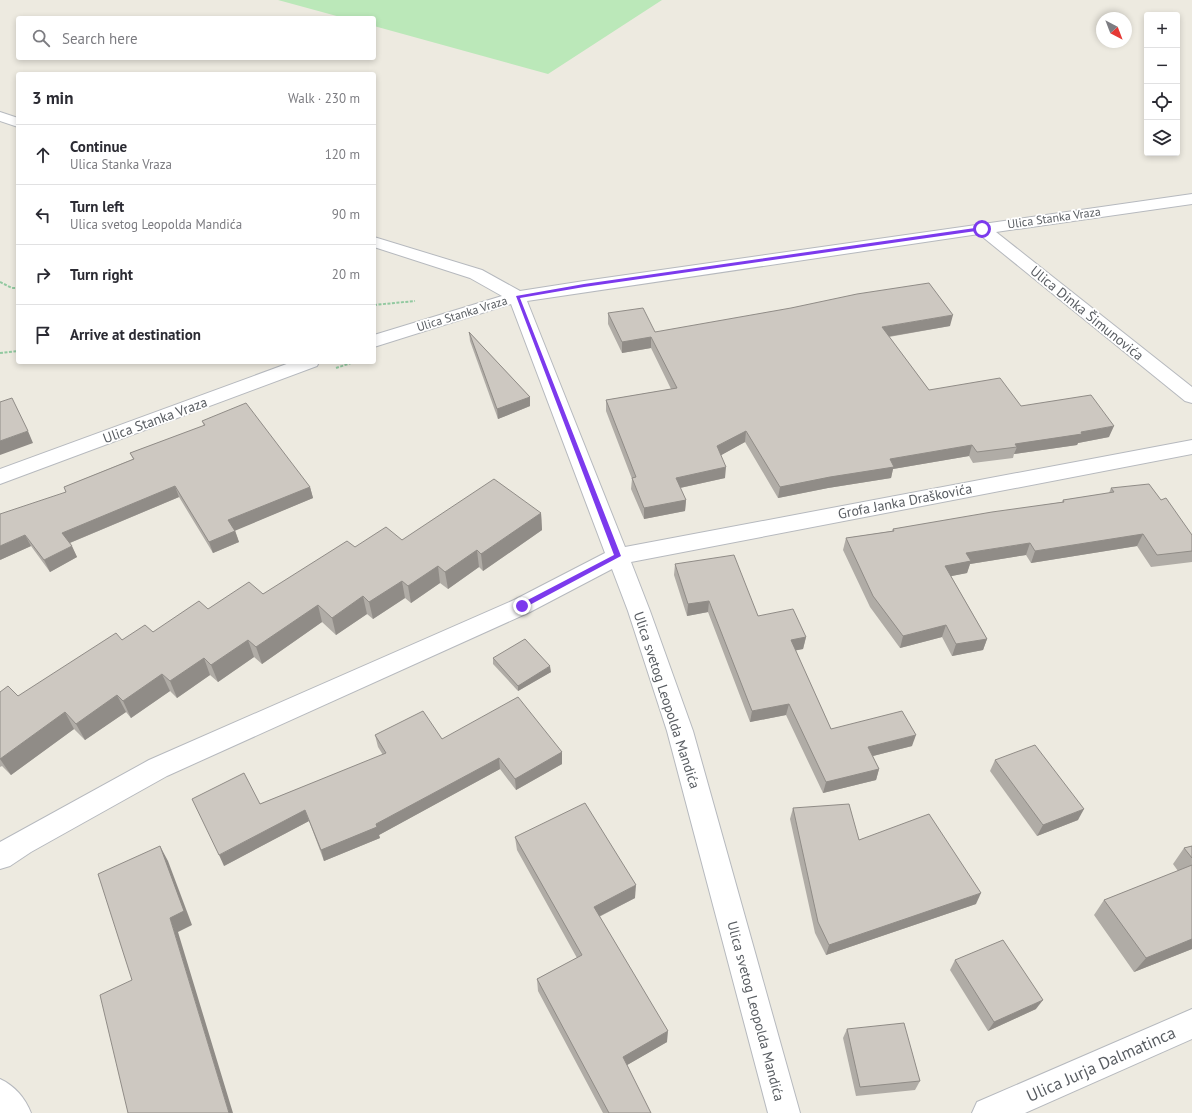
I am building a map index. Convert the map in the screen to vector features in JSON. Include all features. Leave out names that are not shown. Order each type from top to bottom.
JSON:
[{"type":"street","points":[[0,116],[16,122]]},
{"type":"street","name":"Ulica Stanka Vraza","points":[[376,340],[518,297],[584,286],[1192,199]]},
{"type":"street","name":"Ulica Dinka Šimunovića","points":[[982,229],[1192,397]]},
{"type":"street","points":[[376,243],[476,274],[518,297]]},
{"type":"street","name":"Ulica svetog Leopolda Mandića","points":[[518,297],[618,556],[680,731],[784,1113]]},
{"type":"street","name":"Ulica Stanka Vraza","points":[[0,477],[305,364]]},
{"type":"street","name":"Grofa Janka Draškovića","points":[[0,857],[21,843],[158,768],[522,606],[618,556],[1192,447]]},
{"type":"street","name":"Ulica Jurja Dalmatinca","points":[[988,1113],[1192,1024]]},
{"type":"street","points":[[0,1095],[15,1113]]},
{"type":"path","points":[[0,282],[12,288],[16,288]]},
{"type":"path","points":[[0,353],[16,351]]},
{"type":"green space","points":[[278,0],[662,0],[548,74],[376,27],[376,16],[337,16]]},
{"type":"building","points":[[929,283],[953,315],[882,327],[929,390],[1000,378],[1021,406],[1091,395],[1114,426],[1081,432],[1082,434],[1015,444],[1017,447],[977,452],[972,445],[890,459],[894,467],[830,477],[780,487],[746,431],[717,446],[726,467],[676,478],[686,500],[644,508],[632,478],[636,477],[606,400],[677,388],[651,337],[622,342],[608,313],[643,308],[655,332],[791,308],[857,294]]},
{"type":"building","points":[[469,332],[530,397],[497,409]]},
{"type":"building","points":[[12,398],[28,431],[0,441],[0,402]]},
{"type":"building","points":[[246,403],[310,487],[228,520],[235,531],[209,542],[175,486],[62,533],[72,546],[44,560],[25,535],[0,546],[0,514],[66,492],[64,487],[134,459],[130,453],[205,425],[202,421]]},
{"type":"building","points":[[494,479],[541,513],[481,554],[477,550],[445,572],[438,566],[408,586],[402,581],[369,602],[363,596],[332,618],[318,605],[256,647],[248,640],[211,665],[204,658],[170,681],[162,674],[123,701],[117,695],[76,724],[65,712],[0,759],[0,692],[8,686],[18,696],[116,633],[122,640],[145,625],[153,632],[199,601],[208,609],[249,582],[263,594],[347,541],[355,547],[386,527],[402,540]]},
{"type":"building","points":[[1149,484],[1161,500],[1166,498],[1192,535],[1192,551],[1157,555],[1143,534],[1035,551],[1030,543],[966,553],[971,561],[945,566],[987,639],[956,644],[946,625],[903,636],[873,596],[846,538],[894,531],[893,529],[992,512],[1064,502],[1063,500],[1114,492],[1111,488]]},
{"type":"building","points":[[734,555],[758,616],[793,609],[806,637],[791,640],[831,729],[902,711],[916,735],[868,747],[879,769],[826,782],[789,704],[752,711],[709,601],[688,604],[675,564]]},
{"type":"building","points":[[525,639],[550,666],[518,686],[493,658]]},
{"type":"building","points":[[518,697],[562,752],[515,779],[499,758],[376,824],[377,827],[321,850],[305,810],[219,855],[192,799],[244,773],[260,804],[386,753],[375,735],[423,711],[442,739]]},
{"type":"building","points":[[1035,745],[1084,809],[1043,825],[995,760]]},
{"type":"building","points":[[585,803],[636,885],[594,907],[668,1031],[623,1057],[651,1113],[609,1113],[537,979],[582,955],[515,837]]},
{"type":"building","points":[[849,804],[859,840],[929,814],[981,893],[829,945],[818,922],[793,808]]},
{"type":"building","points":[[160,846],[184,911],[170,918],[229,1113],[128,1113],[100,995],[132,980],[98,874]]},
{"type":"building","points":[[1192,846],[1192,858],[1184,848]]},
{"type":"building","points":[[1192,865],[1192,939],[1146,958],[1104,900]]},
{"type":"building","points":[[1003,940],[1043,1000],[994,1022],[955,960]]},
{"type":"building","points":[[904,1023],[920,1081],[860,1087],[847,1029]]},
{"type":"route","points":[[522,606],[618,556],[518,297],[584,286],[982,229]]}]
